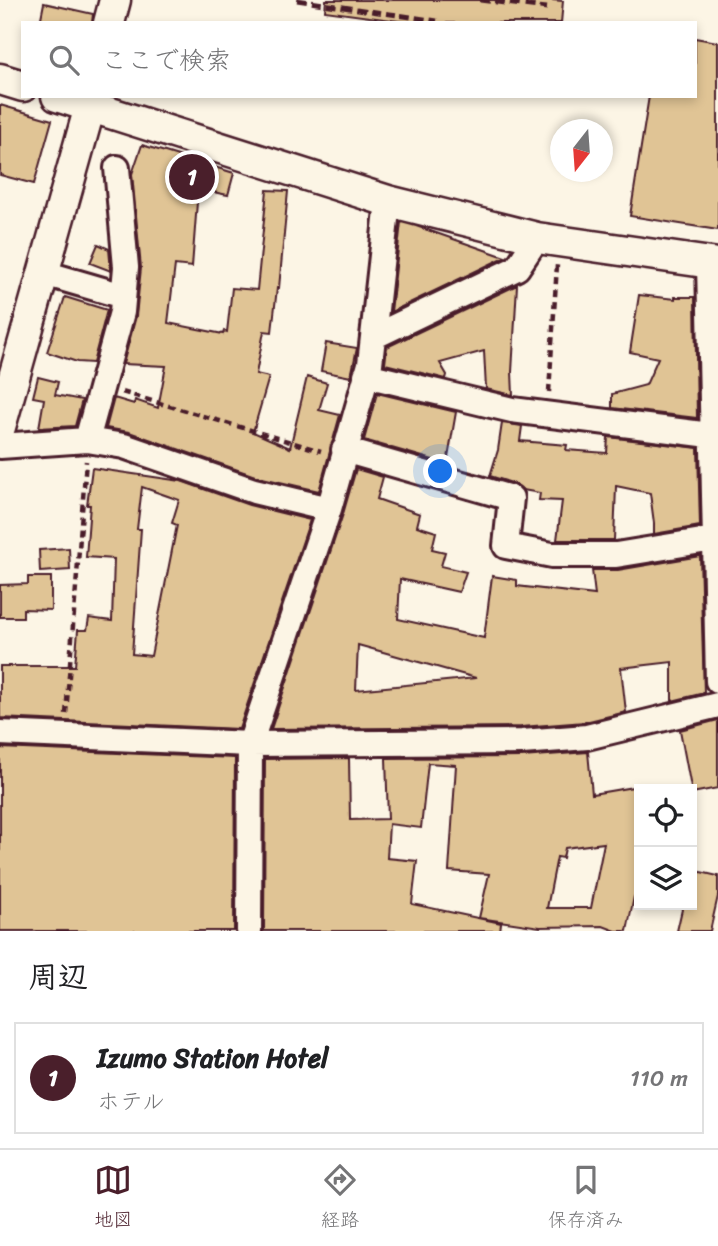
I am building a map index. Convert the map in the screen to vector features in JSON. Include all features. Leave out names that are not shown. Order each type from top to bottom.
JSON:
[{"type":"street","points":[[110,21],[115,0]]},
{"type":"street","points":[[0,79],[21,85]]},
{"type":"street","points":[[71,98],[91,101],[388,201],[548,239],[713,264],[714,539],[718,681]]},
{"type":"street","points":[[0,427],[91,101]]},
{"type":"street","points":[[87,440],[122,312],[126,267],[117,168]]},
{"type":"street","points":[[249,931],[250,744],[329,509],[366,375],[373,337],[388,201]]},
{"type":"street","points":[[373,337],[517,268],[548,239]]},
{"type":"street","points":[[44,273],[123,296]]},
{"type":"street","points":[[366,375],[512,410],[715,435]]},
{"type":"street","points":[[0,446],[87,440],[124,446],[254,491],[329,509]]},
{"type":"street","points":[[343,453],[511,498],[506,546],[552,555],[616,555],[714,539]]},
{"type":"street","points":[[0,733],[250,744],[522,742],[587,737],[718,705]]},
{"type":"path","points":[[548,239],[548,414]]},
{"type":"path","points":[[101,387],[343,453]]},
{"type":"path","points":[[64,735],[87,440]]},
{"type":"building","points":[[326,0],[563,1],[561,21],[398,21],[325,11]]},
{"type":"building","points":[[44,3],[93,14],[92,21],[40,21]]},
{"type":"building","points":[[697,38],[718,42],[718,230],[630,216],[649,98],[697,98]]},
{"type":"building","points":[[0,105],[52,120],[34,184],[0,175]]},
{"type":"building","points":[[142,145],[234,173],[228,195],[198,189],[192,267],[175,265],[168,323],[223,334],[224,331],[227,332],[232,288],[257,290],[267,190],[288,191],[272,332],[264,331],[256,374],[269,377],[253,432],[290,448],[307,377],[327,383],[319,410],[340,415],[319,491],[258,477],[129,432],[106,428],[114,398],[134,404],[135,400],[158,408],[166,366],[123,364],[136,316],[141,268],[132,174]]},
{"type":"building","points":[[401,222],[416,226],[505,257],[391,312]]},
{"type":"building","points":[[98,244],[109,249],[111,271],[90,263]]},
{"type":"building","points":[[517,285],[513,395],[486,389],[484,351],[440,363],[447,375],[446,379],[385,364],[387,347]]},
{"type":"building","points":[[639,295],[675,299],[695,297],[697,418],[612,408],[612,394],[646,385],[658,358],[630,352]]},
{"type":"building","points":[[65,297],[107,310],[93,363],[77,362],[47,352]]},
{"type":"building","points":[[326,343],[357,348],[351,377],[321,371]]},
{"type":"building","points":[[38,377],[58,382],[55,395],[82,400],[75,426],[39,428],[44,399],[33,397]]},
{"type":"building","points":[[377,393],[456,412],[447,464],[364,440]]},
{"type":"building","points":[[502,423],[522,426],[520,441],[567,445],[566,450],[607,453],[608,437],[698,448],[700,526],[654,534],[650,493],[616,486],[614,540],[557,540],[562,501],[539,500],[540,493],[523,490],[515,484],[490,476]]},
{"type":"building","points":[[92,468],[181,481],[249,505],[310,520],[239,729],[0,718],[0,666],[75,666],[78,630],[87,630],[89,618],[112,621],[114,559],[86,557],[90,505],[87,505]],"holes":[[[142,487],[179,500],[172,523],[177,525],[151,656],[132,654],[141,529],[137,529]]]},
{"type":"building","points":[[356,469],[383,477],[377,499],[420,514],[417,526],[436,532],[432,549],[445,552],[441,566],[466,572],[459,592],[400,579],[398,619],[484,638],[492,576],[517,580],[517,586],[595,595],[592,570],[618,570],[700,556],[704,693],[672,701],[672,662],[621,668],[626,712],[585,722],[521,727],[271,729]],"holes":[[[358,645],[476,678],[356,690]]]},
{"type":"building","points":[[69,548],[70,570],[40,572],[39,550]]},
{"type":"building","points":[[28,577],[51,577],[51,610],[23,609],[23,617],[0,617],[0,585],[28,584]]},
{"type":"building","points":[[718,720],[718,788],[697,792],[697,784],[690,784],[680,730]]},
{"type":"building","points":[[0,748],[235,758],[234,931],[0,931]]},
{"type":"building","points":[[588,752],[592,794],[634,787],[634,897],[627,931],[616,931],[603,926],[540,927],[479,918],[489,874],[449,871],[456,765],[428,763],[421,828],[389,824],[387,858],[417,861],[412,904],[501,923],[500,931],[264,931],[265,759],[349,758],[350,820],[388,819],[386,758],[522,757]],"holes":[[[604,843],[591,908],[547,908],[557,857],[563,858],[565,848]]]},
{"type":"building","points":[[697,871],[718,876],[718,896],[710,931],[677,931],[682,910],[697,910]]},
{"type":"railway","points":[[297,0],[437,21]]},
{"type":"railway","points":[[480,0],[547,8]]},
{"type":"place","name":"Izumo Station Hotel","points":[[192,177]]}]
